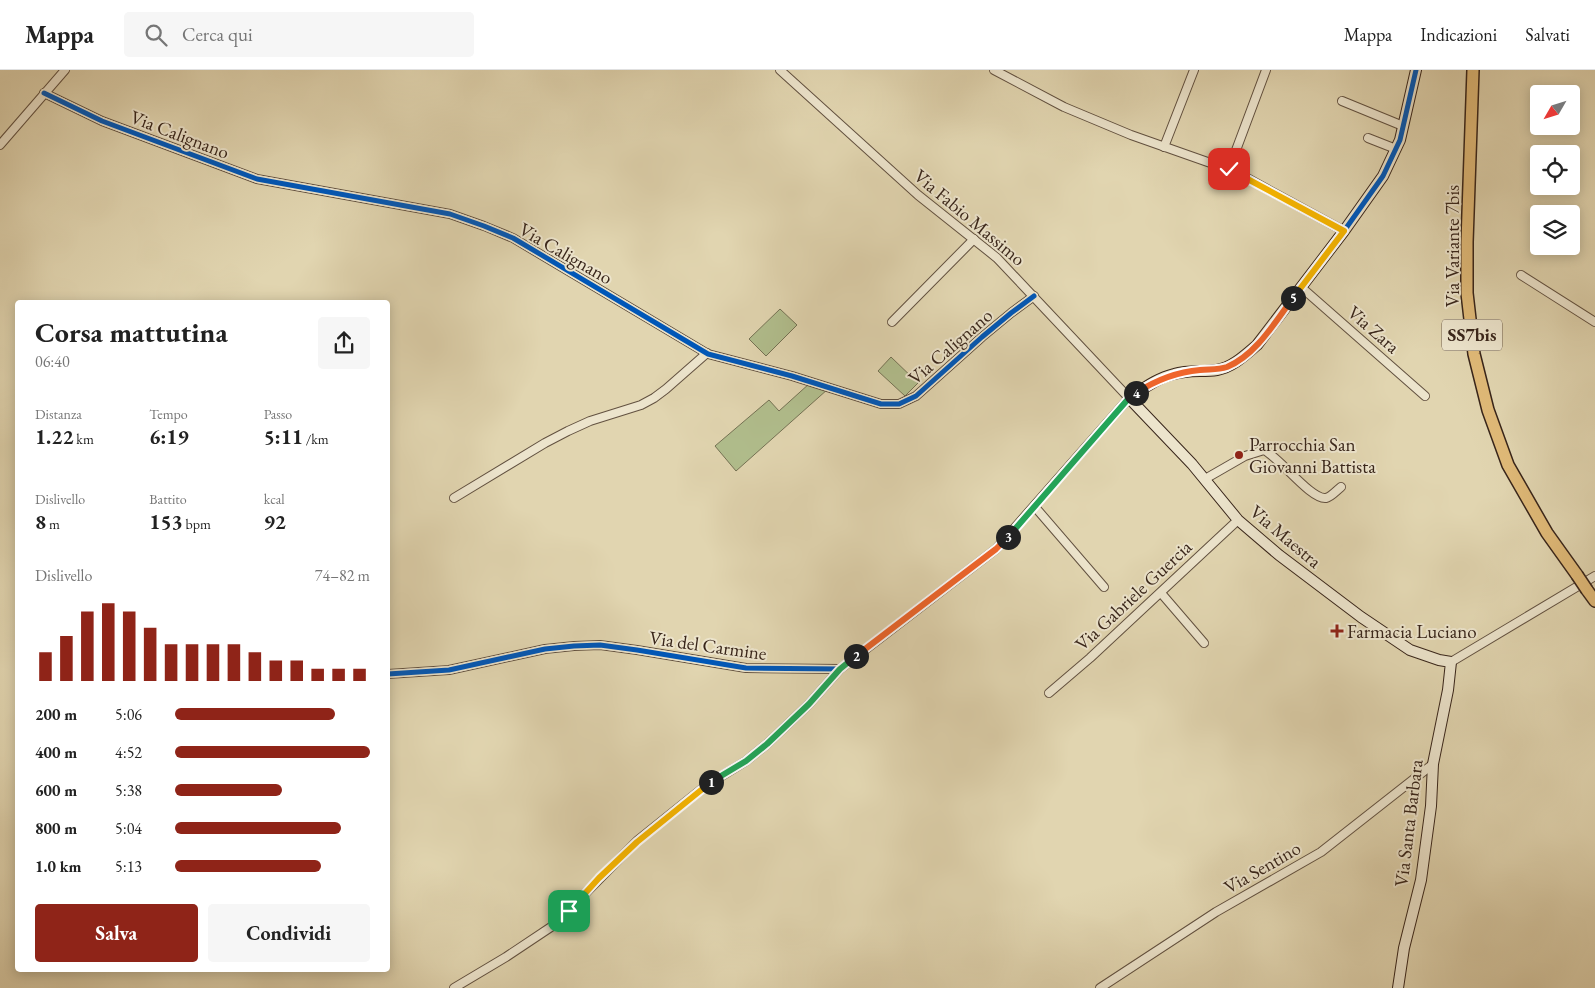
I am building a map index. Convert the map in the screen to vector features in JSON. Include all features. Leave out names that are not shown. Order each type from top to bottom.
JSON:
[{"type":"main road","name":"Via Variante 7bis","points":[[1474,70],[1467,276],[1467,293],[1474,354],[1488,410],[1508,465],[1547,533],[1595,601]]},
{"type":"street","points":[[0,145],[64,70]]},
{"type":"street","name":"Via Fabio Massimo","points":[[780,70],[918,195],[998,258],[1129,398]]},
{"type":"street","points":[[994,70],[1050,101],[1130,135],[1229,169],[1344,231]]},
{"type":"street","points":[[1164,147],[1194,70]]},
{"type":"street","points":[[1229,169],[1266,70]]},
{"type":"street","points":[[454,988],[554,925],[637,842],[707,785],[746,761],[767,744],[809,704],[840,669],[996,549],[1129,398],[1144,388],[1174,374],[1200,370],[1218,370],[1228,366],[1242,358],[1257,345],[1344,231],[1383,176],[1400,140],[1416,70]]},
{"type":"street","name":"Via Calignano","points":[[44,93],[102,121],[257,179],[450,214],[484,226],[513,238],[707,353],[881,404],[899,404],[910,400],[982,337],[1034,296]]},
{"type":"street","points":[[1342,101],[1404,126]]},
{"type":"street","points":[[1368,138],[1396,150]]},
{"type":"street","points":[[892,322],[974,239]]},
{"type":"street","points":[[1521,276],[1595,322]]},
{"type":"street","name":"Via Zara","points":[[1301,287],[1425,396]]},
{"type":"street","points":[[454,498],[544,443],[568,431],[590,421],[642,405],[666,390],[707,353]]},
{"type":"street","name":"Via Maestra","points":[[1129,398],[1192,464],[1238,520],[1311,581],[1410,650],[1450,662]]},
{"type":"street","points":[[1205,480],[1245,456],[1264,450],[1315,496],[1325,498],[1342,487]]},
{"type":"street","points":[[1034,507],[1104,588]]},
{"type":"street","name":"Via Gabriele Guercia","points":[[1049,693],[1090,658],[1238,520]]},
{"type":"street","points":[[1450,662],[1595,576]]},
{"type":"street","points":[[1161,593],[1204,643]]},
{"type":"street","name":"Via del Carmine","points":[[390,674],[449,670],[545,649],[600,645],[746,668],[840,669]]},
{"type":"street","name":"Via Santa Barbara","points":[[1398,988],[1404,948],[1421,880],[1428,837],[1433,764],[1448,690],[1450,662]]},
{"type":"street","name":"Via Sentino","points":[[1100,988],[1216,912],[1321,852],[1433,764]]},
{"type":"green space","points":[[780,309],[797,325],[766,356],[749,339]]},
{"type":"green space","points":[[891,357],[918,383],[905,396],[878,371]]},
{"type":"green space","points":[[810,383],[828,389],[736,471],[715,446],[769,400],[779,411]]},
{"type":"cycle path","points":[[390,674],[449,670],[545,649],[600,645],[746,668],[840,669],[996,549],[1129,398],[1150,384],[1168,376],[1185,372],[1217,370],[1228,366],[1257,345],[1344,231],[1383,176],[1400,140],[1416,70]]},
{"type":"cycle path","points":[[44,93],[102,121],[257,179],[450,214],[484,226],[513,238],[708,354],[792,376],[881,404],[899,404],[916,396],[982,337],[1034,296]]},
{"type":"place","name":"Parrocchia San Giovanni Battista","points":[[1239,455]]},
{"type":"place","name":"Farmacia Luciano","points":[[1337,631]]},
{"type":"route","points":[[569,911],[599,878],[667,816],[707,785],[746,761],[767,744],[809,704],[840,669],[996,549],[1014,531],[1129,398],[1157,381],[1174,374],[1200,370],[1218,370],[1228,366],[1242,358],[1257,345],[1344,231],[1229,169]]}]
